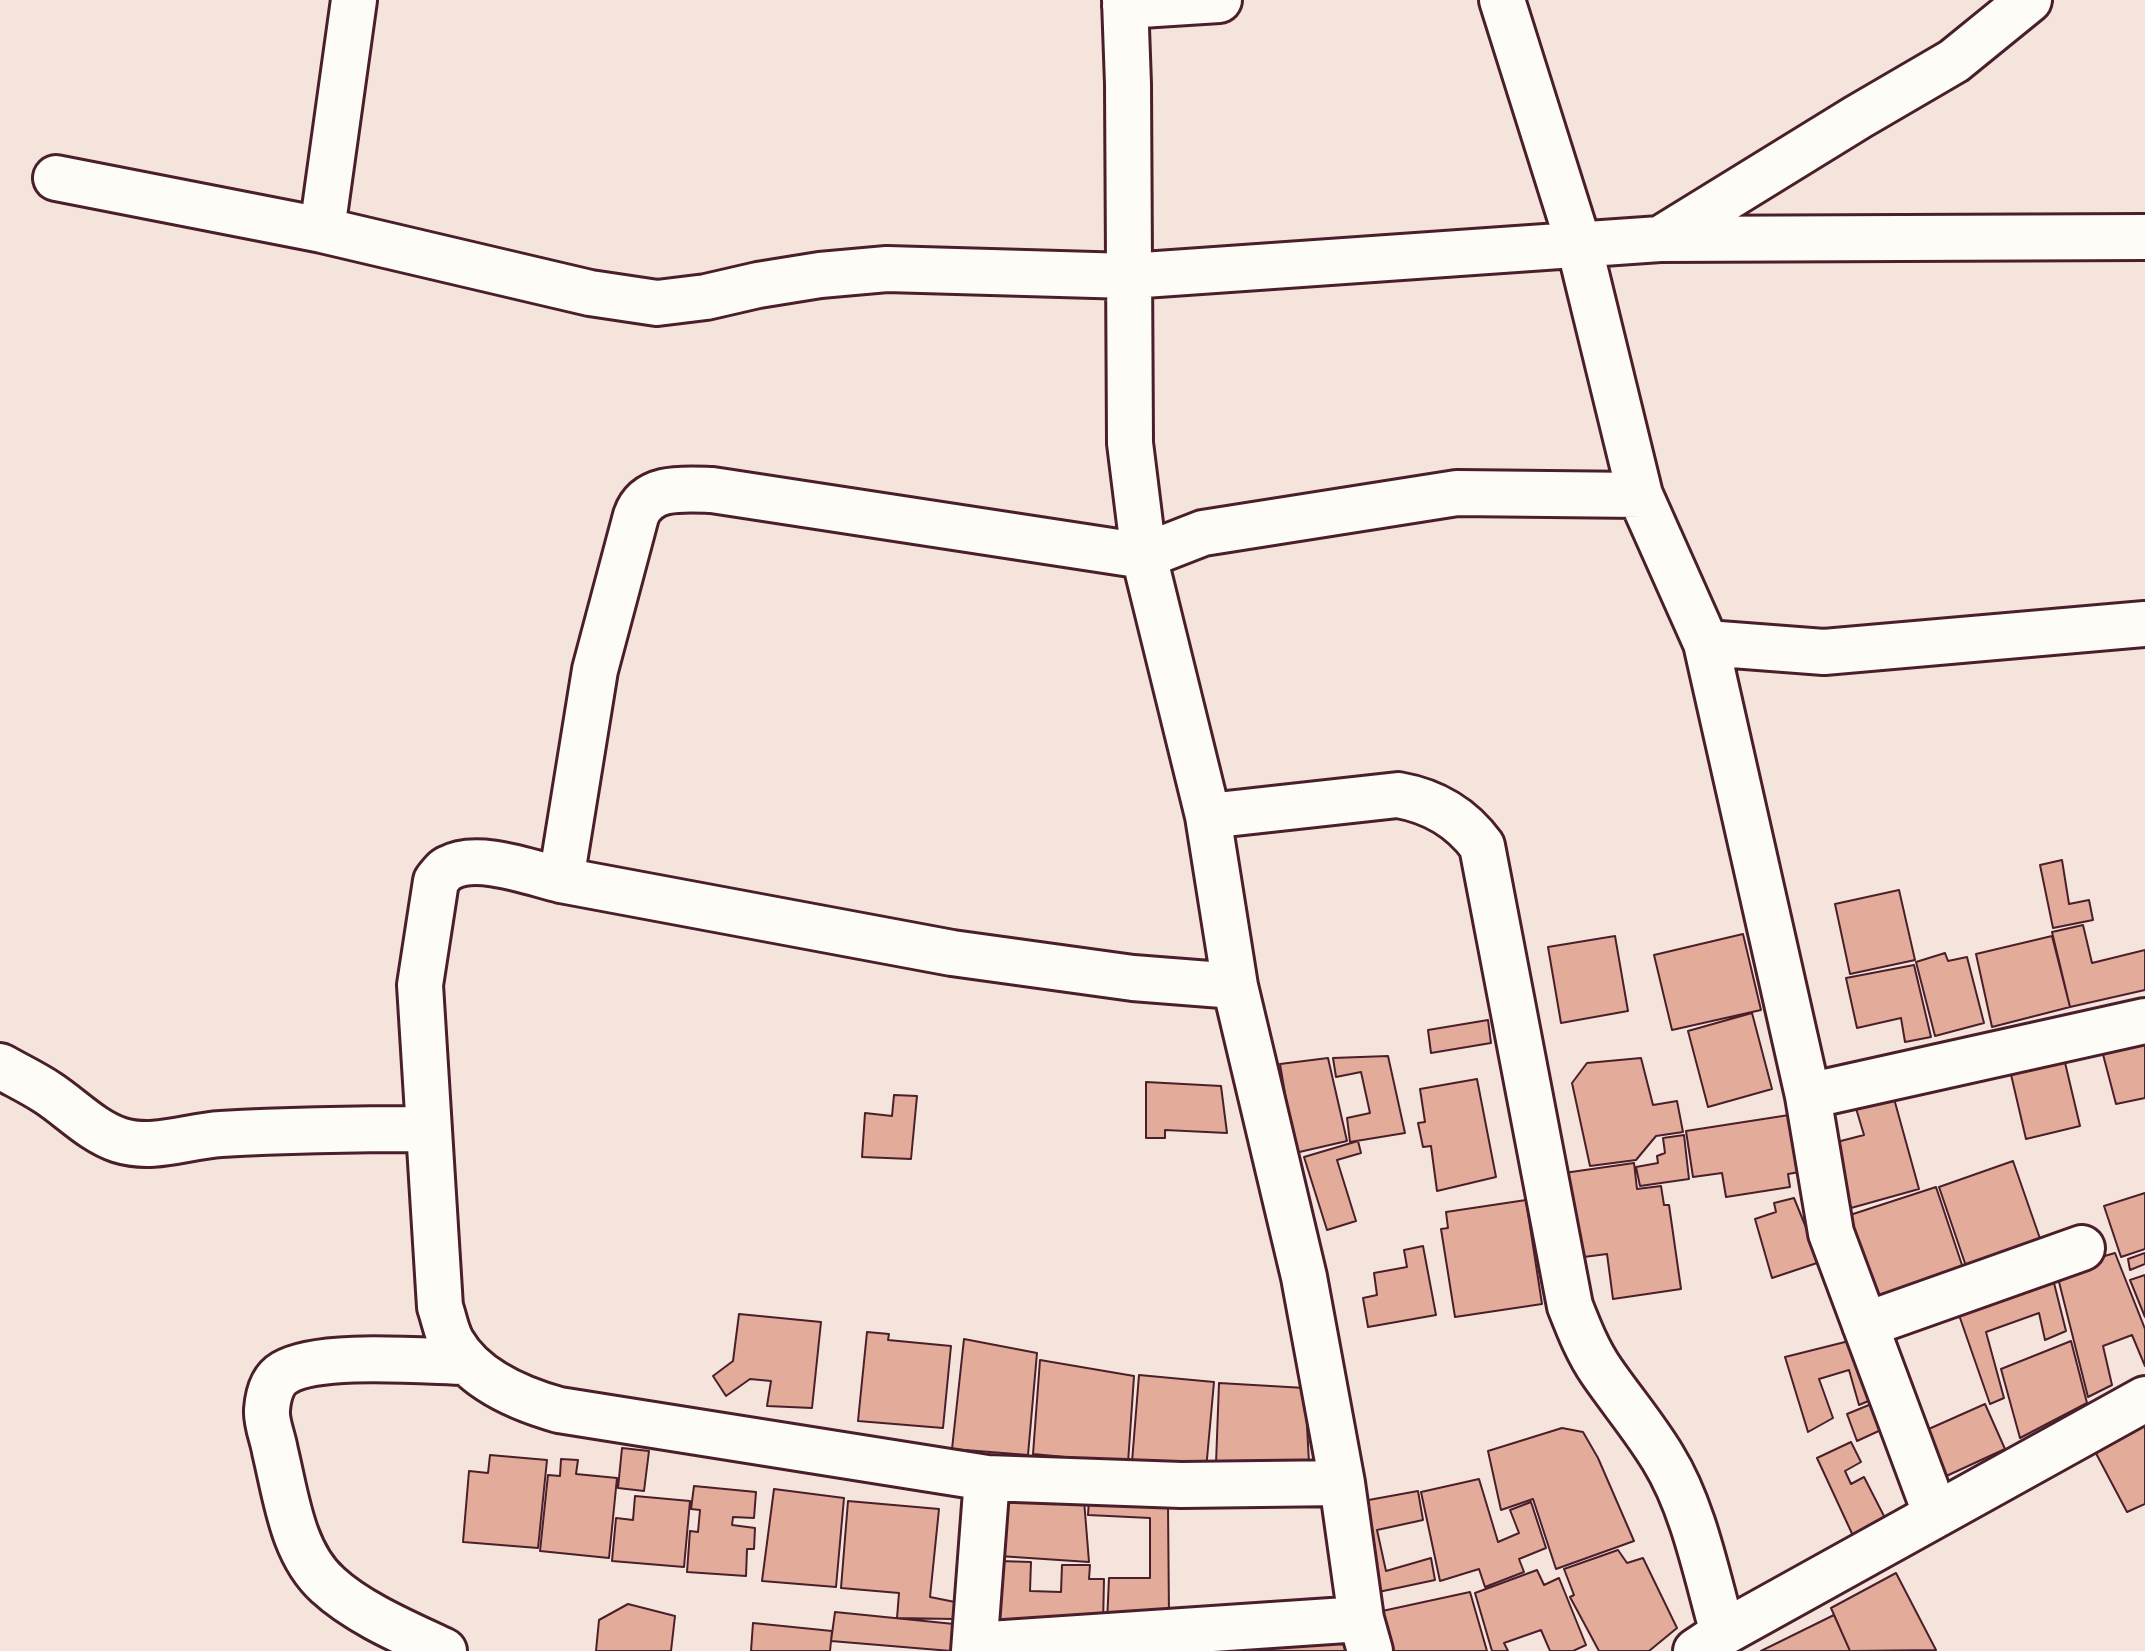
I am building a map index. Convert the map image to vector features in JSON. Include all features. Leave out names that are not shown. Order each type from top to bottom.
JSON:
[{"type":"street","points":[[322,230],[354,0]]},
{"type":"street","points":[[987,1478],[974,1648],[1365,1635],[1342,1483],[1304,1277],[1235,986],[1208,816],[1144,556],[1130,443],[1125,3],[1219,0]]},
{"type":"street","points":[[1502,0],[1579,245],[1640,495],[1706,643],[1808,1096],[1831,1233],[1936,1515]]},
{"type":"street","points":[[1660,239],[1954,61],[2029,0]]},
{"type":"street","points":[[56,178],[322,230],[590,293],[657,303],[820,275],[887,269],[1129,276],[1660,239],[2145,237]]},
{"type":"street","points":[[561,880],[595,670],[636,516],[643,501],[664,491],[712,490],[1144,556],[1203,533],[1457,493],[1640,495]]},
{"type":"street","points":[[1706,643],[1824,652],[2145,624]]},
{"type":"street","points":[[1208,816],[1398,795],[1418,799],[1454,817],[1482,846],[1570,1306],[1584,1341],[1601,1371],[1664,1460],[1678,1488],[1699,1547],[1709,1642],[2145,1399]]},
{"type":"street","points":[[1235,986],[1133,978],[952,953],[561,880],[503,866],[461,863],[447,868],[436,881],[420,985],[440,1307],[450,1339],[465,1362],[531,1402],[559,1410],[987,1478],[1181,1485],[1342,1483]]},
{"type":"street","points":[[1808,1096],[2145,1021]]},
{"type":"street","points":[[0,1066],[49,1094],[107,1135],[135,1144],[153,1145],[216,1134],[269,1131],[429,1129]]},
{"type":"street","points":[[1865,1325],[2082,1248]]},
{"type":"street","points":[[444,1651],[374,1615],[327,1584],[309,1560],[297,1536],[267,1412],[270,1390],[281,1374],[300,1365],[325,1361],[465,1362]]},
{"type":"building","points":[[2062,860],[2069,904],[2089,900],[2093,920],[2053,928],[2040,865]]},
{"type":"building","points":[[1899,890],[1915,960],[1850,974],[1835,904]]},
{"type":"building","points":[[2083,925],[2092,963],[2145,950],[2145,990],[2070,1007],[2052,932]]},
{"type":"building","points":[[1743,934],[1761,1010],[1672,1030],[1654,955]]},
{"type":"building","points":[[1615,936],[1628,1011],[1561,1023],[1548,947]]},
{"type":"building","points":[[2052,936],[2070,1007],[1992,1027],[1976,954]]},
{"type":"building","points":[[1945,953],[1948,961],[1967,957],[1984,1023],[1935,1036],[1916,962]]},
{"type":"building","points":[[1914,965],[1931,1037],[1905,1042],[1901,1018],[1857,1028],[1846,978]]},
{"type":"building","points":[[1752,1013],[1772,1089],[1708,1107],[1688,1031]]},
{"type":"building","points":[[1488,1020],[1491,1043],[1431,1053],[1428,1030]]},
{"type":"building","points":[[2100,1043],[2145,1043],[2145,1098],[2116,1104]]},
{"type":"building","points":[[2063,1054],[2080,1126],[2026,1139],[2009,1066]]},
{"type":"building","points":[[1388,1056],[1405,1133],[1350,1142],[1347,1118],[1370,1113],[1361,1072],[1336,1077],[1333,1058]]},
{"type":"building","points":[[1328,1058],[1347,1141],[1295,1153],[1280,1064]]},
{"type":"building","points":[[1641,1058],[1653,1105],[1677,1101],[1683,1132],[1656,1136],[1636,1160],[1590,1166],[1572,1083],[1587,1063]]},
{"type":"building","points":[[1477,1079],[1496,1177],[1437,1191],[1431,1146],[1423,1147],[1418,1123],[1425,1122],[1420,1089]]},
{"type":"building","points":[[1146,1082],[1221,1086],[1227,1133],[1165,1130],[1165,1138],[1146,1138]]},
{"type":"building","points":[[894,1095],[917,1096],[911,1159],[862,1157],[865,1113],[892,1116]]},
{"type":"building","points":[[1893,1095],[1919,1189],[1851,1208],[1833,1143],[1864,1135],[1855,1105]]},
{"type":"building","points":[[1802,1113],[1811,1170],[1788,1174],[1790,1187],[1726,1197],[1722,1173],[1693,1177],[1686,1131]]},
{"type":"building","points":[[1684,1135],[1689,1179],[1640,1186],[1636,1167],[1658,1163],[1657,1156],[1665,1153],[1663,1138]]},
{"type":"building","points":[[1358,1141],[1361,1153],[1337,1160],[1356,1221],[1327,1230],[1304,1157]]},
{"type":"building","points":[[2013,1161],[2044,1250],[1969,1275],[1939,1187]]},
{"type":"building","points":[[1634,1163],[1637,1189],[1661,1186],[1664,1205],[1669,1205],[1681,1289],[1613,1299],[1607,1254],[1576,1258],[1564,1173]]},
{"type":"building","points":[[1936,1187],[1964,1271],[1877,1299],[1850,1215]]},
{"type":"building","points":[[2145,1193],[2145,1249],[2121,1257],[2104,1206]]},
{"type":"building","points":[[1794,1198],[1820,1262],[1772,1278],[1755,1219],[1776,1212],[1774,1203]]},
{"type":"building","points":[[1526,1200],[1542,1304],[1455,1317],[1441,1229],[1448,1228],[1446,1212]]},
{"type":"building","points":[[1423,1246],[1436,1315],[1368,1327],[1363,1298],[1377,1295],[1374,1273],[1407,1267],[1404,1250]]},
{"type":"building","points":[[2115,1253],[2145,1329],[2145,1366],[2132,1335],[2103,1346],[2112,1385],[2088,1397],[2056,1270]]},
{"type":"building","points":[[2145,1253],[2145,1264],[2130,1270],[2128,1259]]},
{"type":"building","points":[[2145,1275],[2145,1317],[2130,1280]]},
{"type":"building","points":[[2054,1283],[2066,1331],[2045,1340],[2039,1313],[1986,1332],[2004,1398],[1990,1404],[1959,1315]]},
{"type":"building","points":[[739,1314],[821,1322],[812,1408],[767,1406],[771,1381],[750,1379],[726,1396],[713,1376],[733,1361]]},
{"type":"building","points":[[867,1332],[889,1334],[888,1340],[951,1346],[943,1428],[858,1421]]},
{"type":"building","points":[[1865,1337],[1885,1394],[1859,1405],[1849,1370],[1819,1379],[1833,1418],[1808,1432],[1785,1357]]},
{"type":"building","points":[[964,1339],[1037,1353],[1028,1455],[952,1449]]},
{"type":"building","points":[[2071,1341],[2087,1403],[2020,1438],[2001,1369]]},
{"type":"building","points":[[1040,1360],[1134,1376],[1128,1463],[1033,1454]]},
{"type":"building","points":[[1139,1375],[1214,1382],[1206,1470],[1132,1462]]},
{"type":"building","points":[[1219,1383],[1305,1388],[1309,1463],[1216,1464]]},
{"type":"building","points":[[1886,1398],[1894,1424],[1857,1441],[1847,1414]]},
{"type":"building","points":[[1985,1404],[2005,1449],[1942,1478],[1922,1432]]},
{"type":"building","points":[[2145,1414],[2145,1504],[2127,1512],[2090,1442]]},
{"type":"building","points":[[1562,1428],[1583,1432],[1598,1458],[1634,1541],[1556,1569],[1533,1499],[1501,1510],[1488,1451]]},
{"type":"building","points":[[1851,1442],[1861,1462],[1845,1471],[1851,1484],[1864,1477],[1886,1520],[1855,1540],[1817,1458]]},
{"type":"building","points":[[622,1448],[649,1451],[644,1491],[618,1488]]},
{"type":"building","points":[[490,1455],[547,1460],[538,1548],[463,1542],[469,1471],[488,1473]]},
{"type":"building","points":[[561,1459],[578,1460],[576,1474],[617,1478],[609,1558],[540,1551],[548,1475],[560,1476]]},
{"type":"building","points":[[1479,1479],[1498,1542],[1519,1533],[1510,1510],[1531,1502],[1546,1548],[1519,1559],[1524,1572],[1485,1587],[1479,1569],[1440,1581],[1421,1492]]},
{"type":"building","points":[[694,1486],[756,1492],[754,1518],[733,1517],[732,1525],[755,1528],[754,1549],[747,1549],[746,1576],[687,1572],[690,1531],[698,1532],[700,1510],[691,1509]]},
{"type":"building","points":[[774,1489],[844,1498],[836,1587],[762,1581]]},
{"type":"building","points":[[1002,1491],[1084,1500],[1089,1562],[999,1556]]},
{"type":"building","points":[[1418,1491],[1423,1520],[1377,1530],[1386,1571],[1431,1558],[1435,1580],[1369,1594],[1352,1503]]},
{"type":"building","points":[[635,1496],[690,1501],[684,1567],[612,1561],[616,1518],[633,1520]]},
{"type":"building","points":[[1089,1499],[1168,1505],[1169,1616],[1107,1623],[1109,1578],[1150,1578],[1150,1518],[1088,1515]]},
{"type":"building","points":[[848,1501],[939,1509],[930,1597],[955,1602],[954,1619],[897,1618],[899,1593],[841,1588]]},
{"type":"building","points":[[1618,1550],[1627,1563],[1643,1558],[1677,1628],[1649,1651],[1599,1651],[1570,1597],[1574,1595],[1564,1569]]},
{"type":"building","points":[[999,1561],[1031,1562],[1030,1591],[1061,1592],[1062,1565],[1090,1565],[1089,1579],[1104,1579],[1103,1625],[994,1627]]},
{"type":"building","points":[[1537,1570],[1544,1585],[1559,1578],[1586,1645],[1573,1651],[1550,1651],[1541,1630],[1504,1643],[1508,1651],[1492,1651],[1475,1593]]},
{"type":"building","points":[[1896,1573],[1936,1650],[1850,1651],[1831,1608]]},
{"type":"building","points":[[1470,1592],[1487,1651],[1383,1651],[1373,1613]]},
{"type":"building","points":[[628,1604],[675,1616],[671,1651],[596,1651],[599,1620]]},
{"type":"building","points":[[835,1612],[954,1624],[951,1651],[831,1641]]},
{"type":"building","points":[[1834,1615],[1850,1651],[1761,1651]]},
{"type":"building","points":[[753,1623],[832,1631],[830,1651],[751,1651]]},
{"type":"building","points":[[1355,1625],[1360,1651],[1252,1651],[1246,1632]]}]
